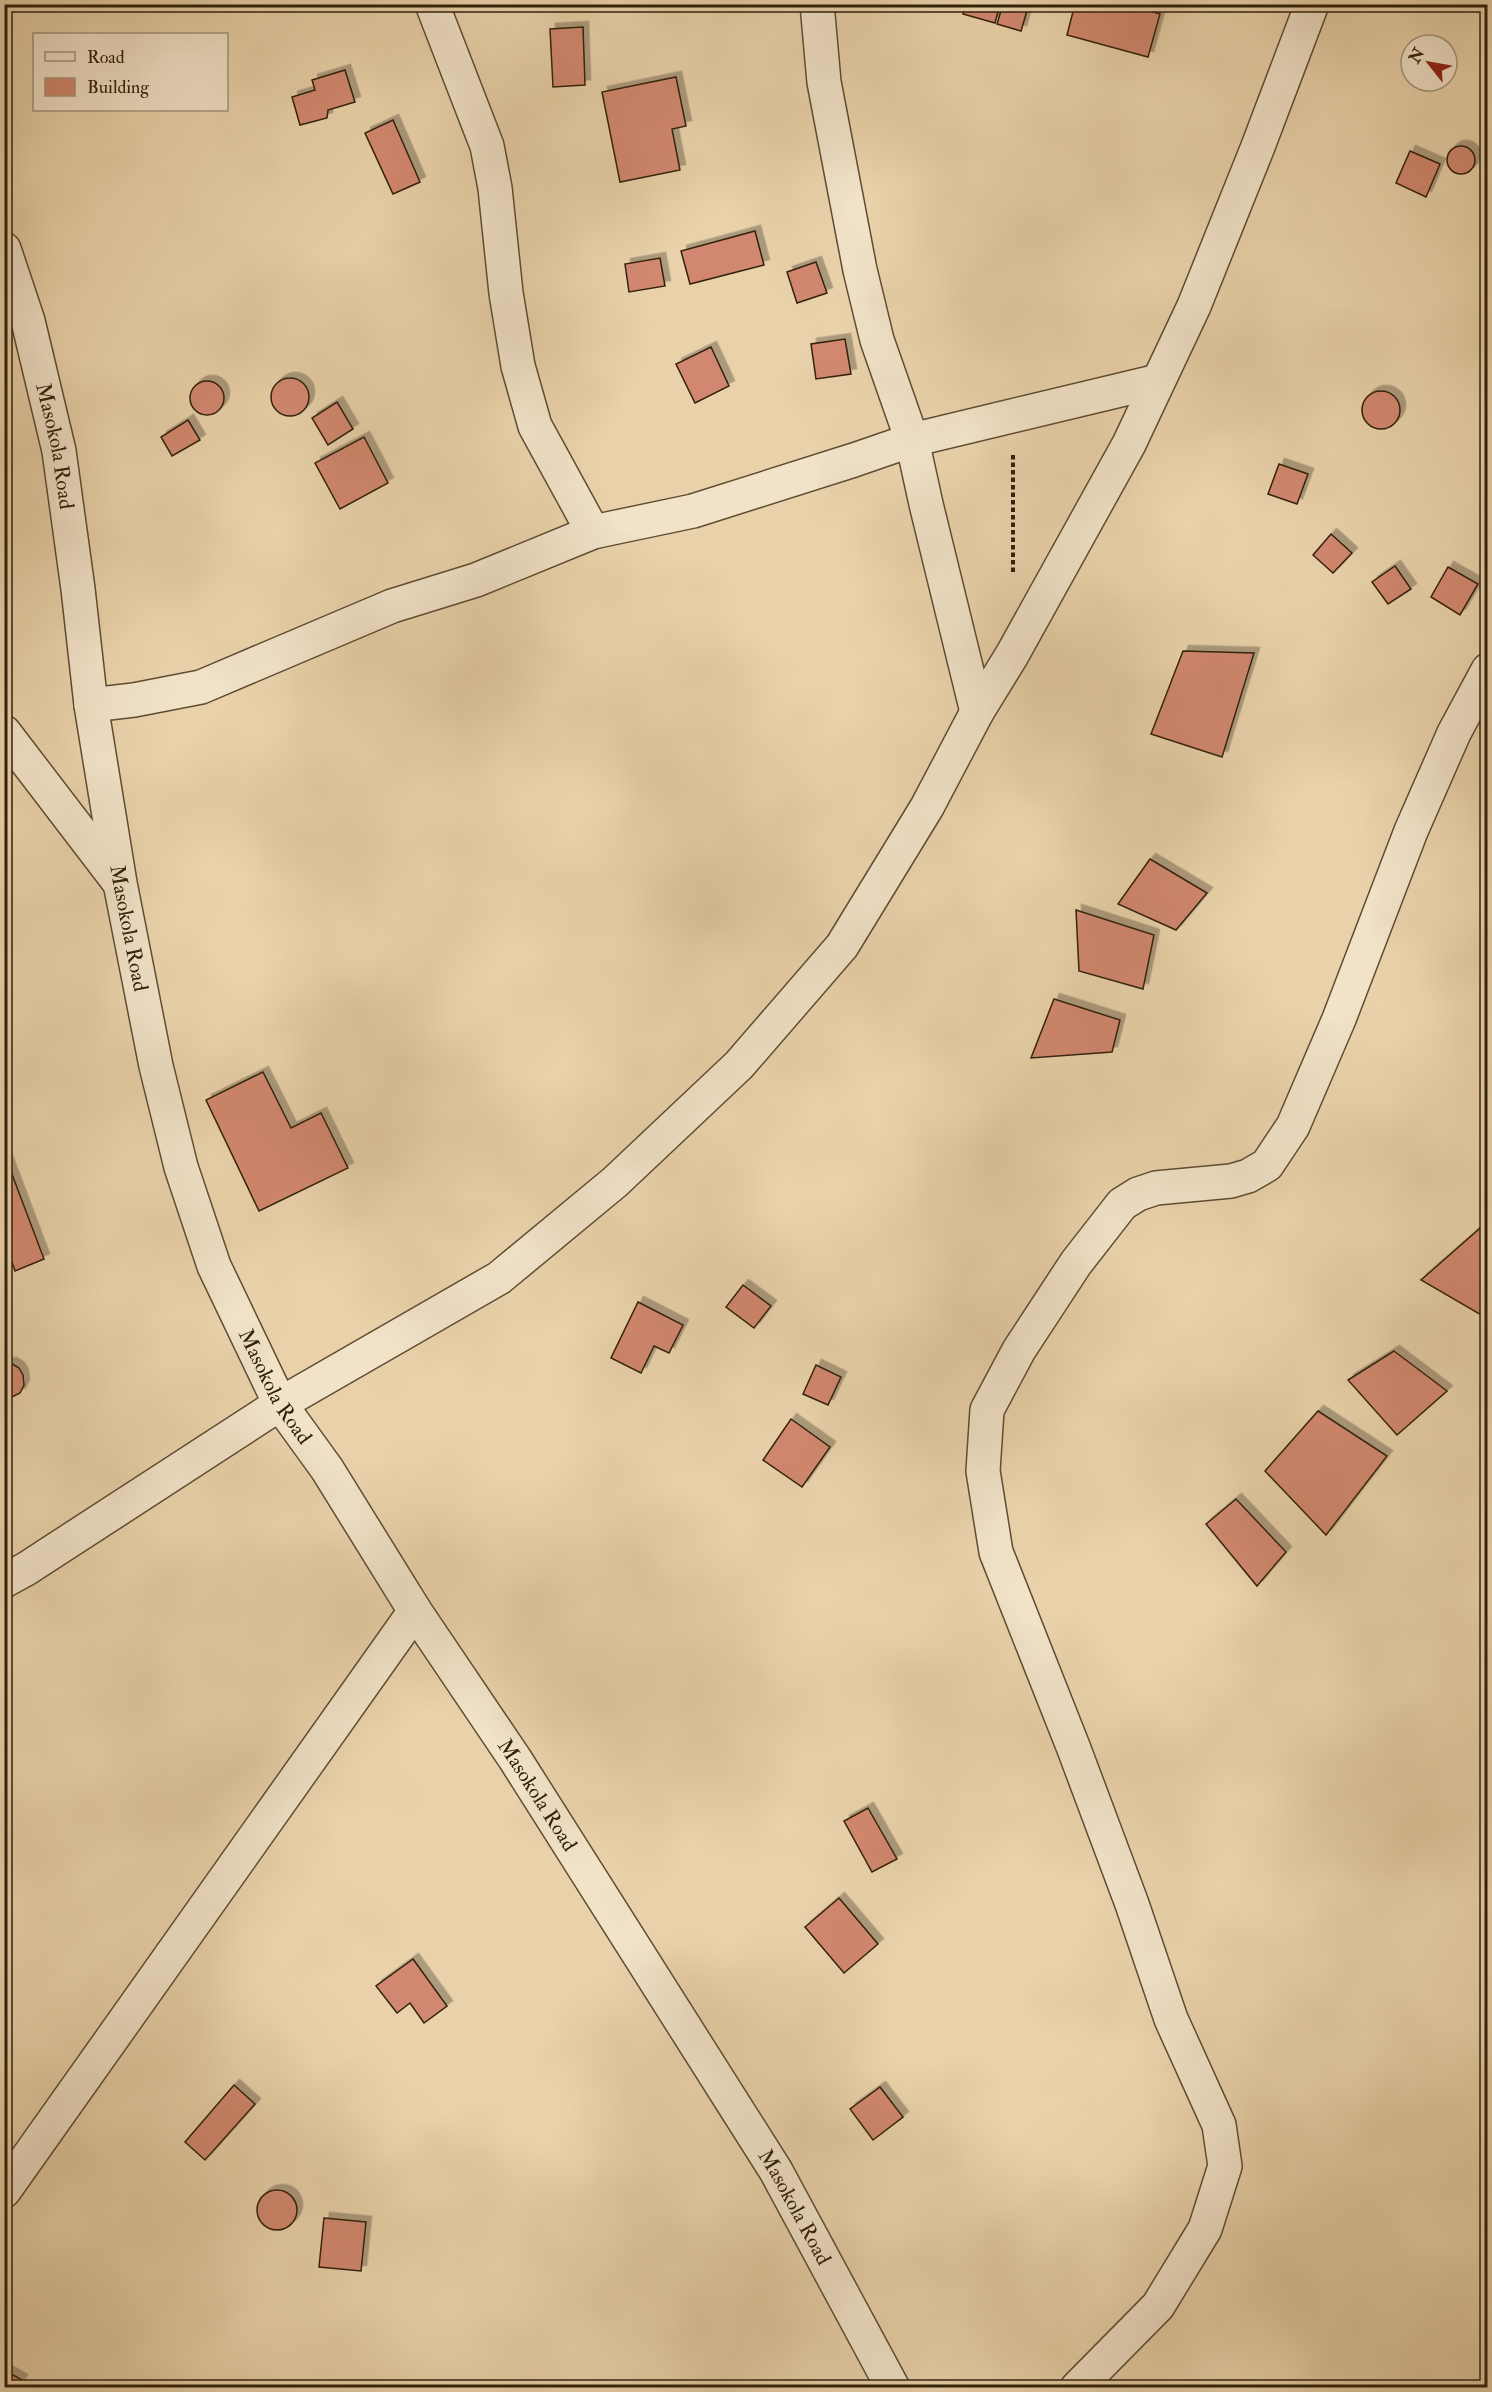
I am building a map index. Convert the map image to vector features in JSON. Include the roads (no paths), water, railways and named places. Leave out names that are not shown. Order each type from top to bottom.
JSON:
[{"type":"street","points":[[432,4],[487,146],[495,188],[506,293],[518,366],[535,426],[593,532]]},
{"type":"street","points":[[817,4],[824,82],[860,270],[877,340],[912,440],[977,712]]},
{"type":"street","points":[[4,1581],[280,1404],[499,1278],[615,1182],[739,1065],[842,946],[927,807],[977,712],[1129,444],[1194,306],[1312,4]]},
{"type":"street","name":"Masokola Road","points":[[4,249],[28,321],[59,451],[91,705],[120,883],[156,1066],[181,1167],[214,1266],[280,1404],[327,1469],[416,1611],[515,1759],[776,2171],[893,2388]]},
{"type":"street","points":[[91,705],[134,700],[201,687],[393,606],[476,580],[593,532],[693,511],[912,440],[1158,381]]},
{"type":"street","points":[[1077,2388],[1158,2306],[1205,2229],[1225,2166],[1219,2125],[1171,2019],[1132,1904],[1074,1749],[996,1552],[983,1471],[987,1410],[1019,1350],[1076,1263],[1122,1204],[1138,1194],[1156,1188],[1231,1180],[1248,1176],[1267,1165],[1293,1126],[1339,1019],[1411,831],[1454,734],[1488,670]]},
{"type":"street","points":[[4,732],[120,883]]},
{"type":"street","points":[[4,2191],[416,1611]]}]
